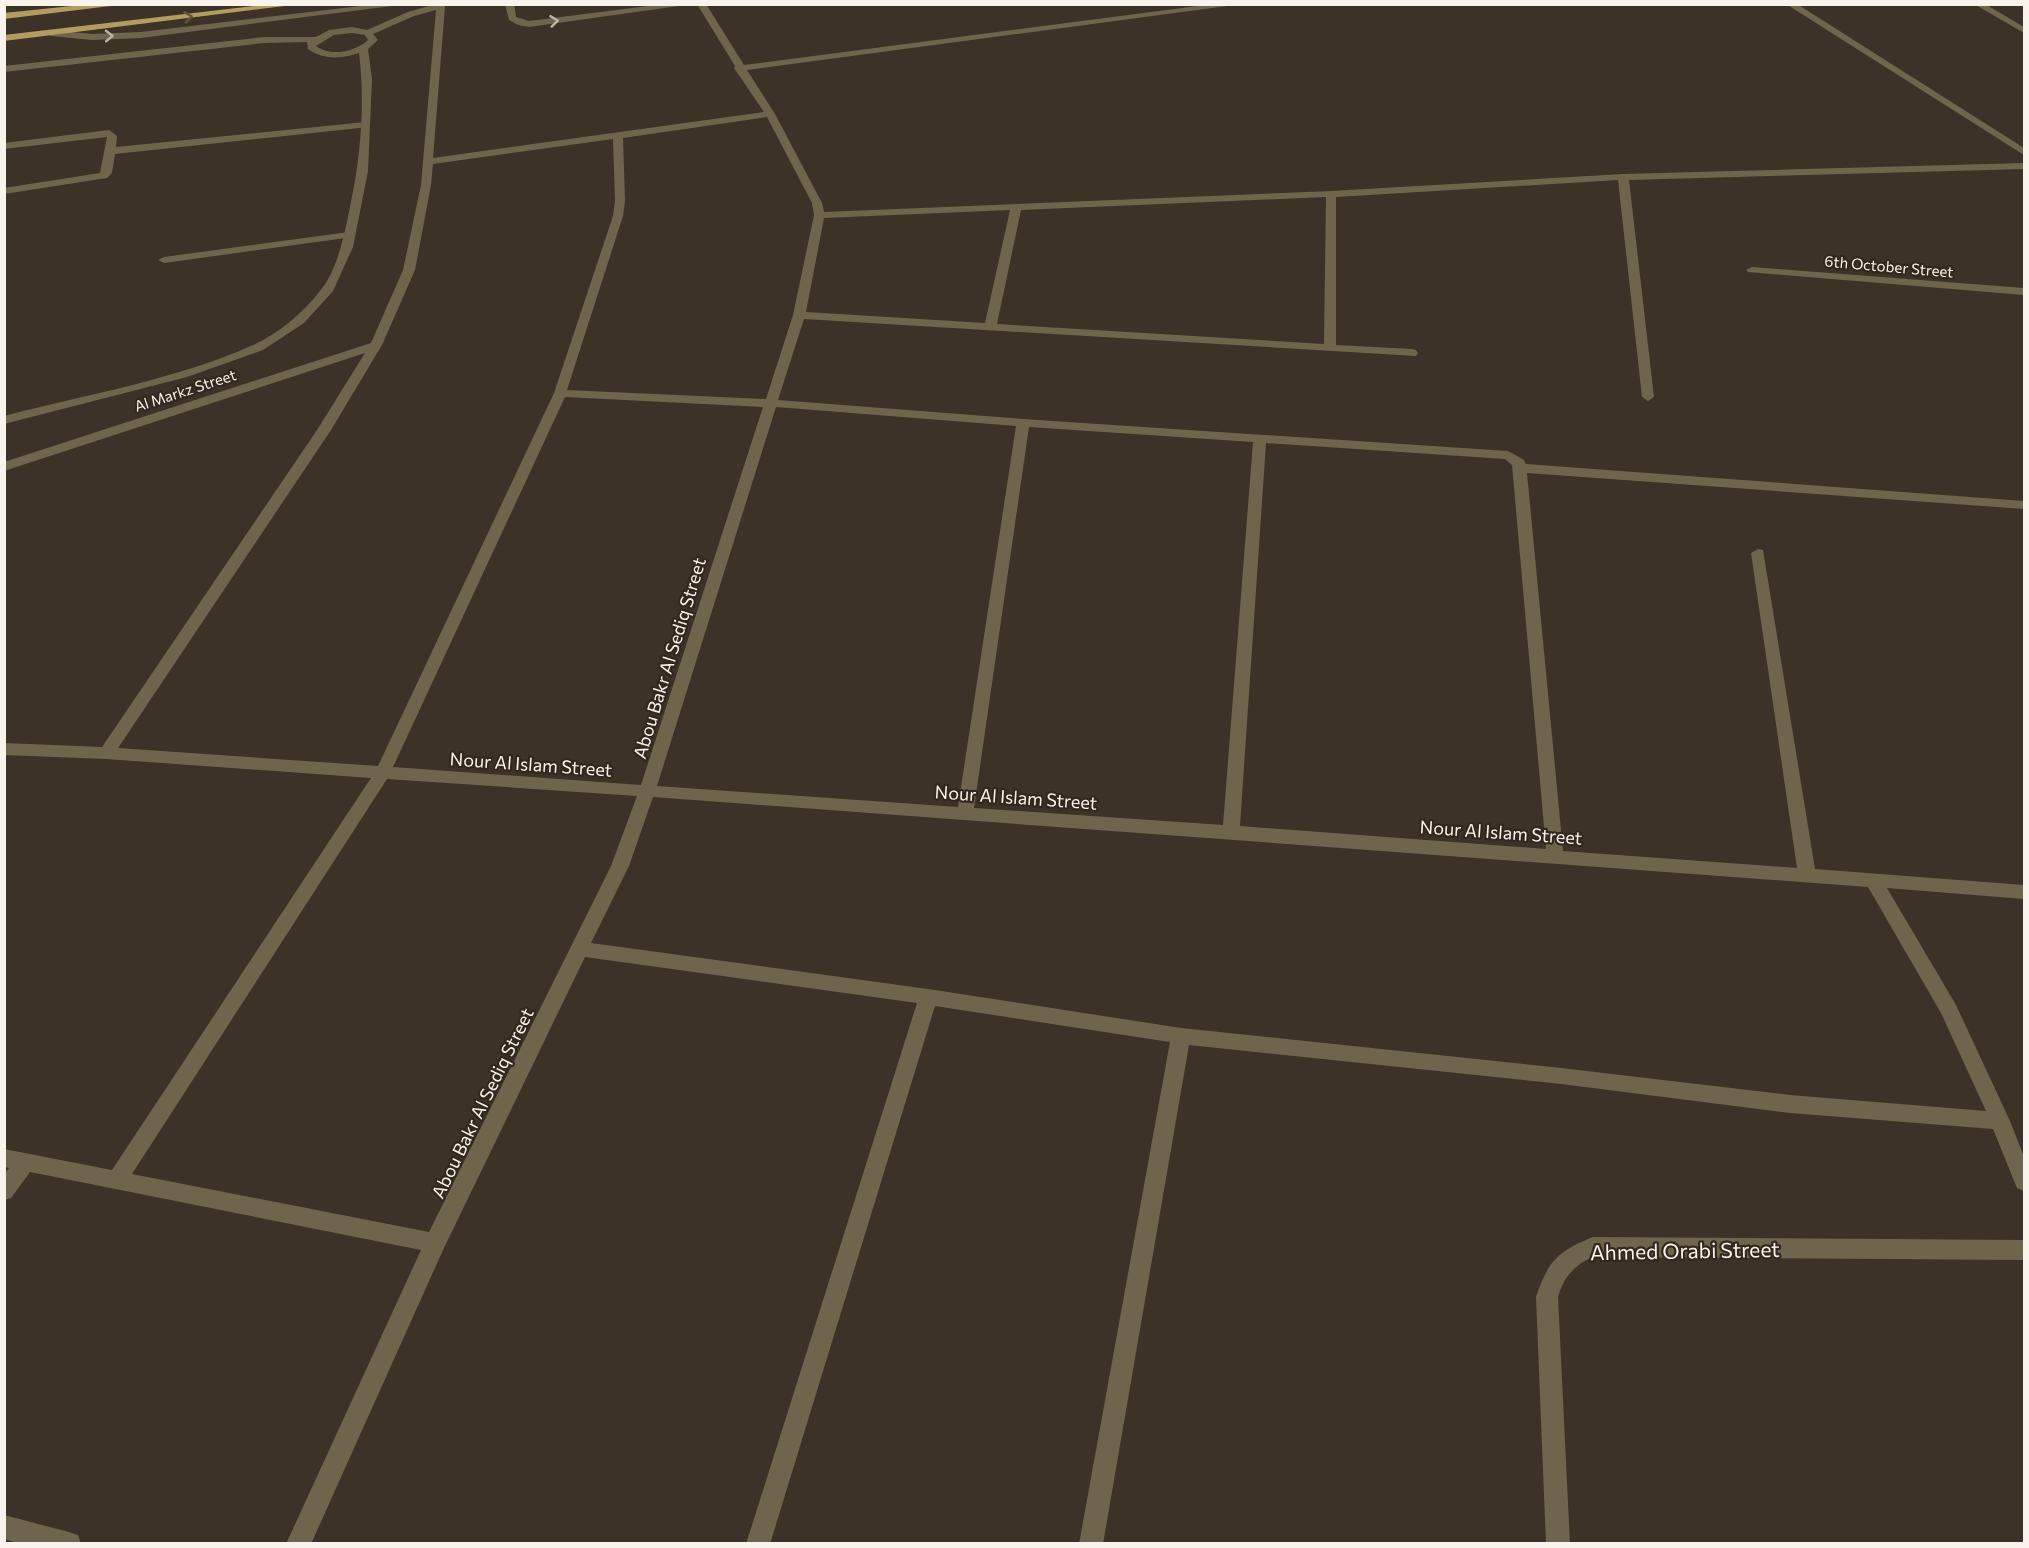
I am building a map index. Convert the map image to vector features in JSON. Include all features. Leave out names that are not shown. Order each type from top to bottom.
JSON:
[{"type":"highway","points":[[4,16],[123,4]]},
{"type":"highway","points":[[4,38],[297,4]]},
{"type":"street","points":[[51,33],[92,37],[141,35],[404,4]]},
{"type":"street","points":[[508,4],[512,18],[529,24],[689,4]]},
{"type":"street","points":[[701,4],[739,68],[770,114],[817,203],[819,215],[1331,194],[1623,177],[2025,166]]},
{"type":"street","points":[[739,68],[1238,4]]},
{"type":"street","points":[[1790,4],[2025,152]]},
{"type":"street","points":[[1978,4],[2025,30]]},
{"type":"street","points":[[4,69],[264,40],[315,39],[342,30],[368,33],[411,14],[441,5],[426,185],[409,270],[376,345],[324,430],[106,753]]},
{"type":"street","points":[[315,39],[310,46],[319,52],[346,53],[363,48],[373,40],[368,33]]},
{"type":"street","points":[[4,420],[183,374],[259,347],[300,320],[327,291],[347,247],[363,171],[367,79],[363,48]]},
{"type":"street","points":[[428,162],[770,114]]},
{"type":"street","points":[[110,151],[365,125]]},
{"type":"street","points":[[4,146],[109,134],[112,136],[107,172],[103,176],[4,190]]},
{"type":"street","points":[[118,1179],[383,772],[560,393],[618,216],[621,201],[618,135]]},
{"type":"street","points":[[1623,177],[1648,397]]},
{"type":"street","points":[[1330,348],[1331,194]]},
{"type":"street","points":[[990,327],[1016,207]]},
{"type":"street","name":"Abou Bakr Al Sediq Street","points":[[298,1544],[435,1243],[620,866],[647,792],[799,315],[819,215]]},
{"type":"street","points":[[165,260],[349,235]]},
{"type":"street","name":"6th October Street","points":[[1752,270],[2025,292]]},
{"type":"street","points":[[799,315],[1412,353]]},
{"type":"street","name":"Al Markz Street","points":[[4,466],[376,345]]},
{"type":"street","points":[[560,393],[770,403],[1023,423],[1502,453],[1514,458],[1519,463],[1555,856]]},
{"type":"street","points":[[965,813],[1023,423]]},
{"type":"street","points":[[1231,832],[1260,438]]},
{"type":"street","points":[[1519,468],[2025,505]]},
{"type":"street","points":[[1758,553],[1806,875]]},
{"type":"street","name":"Nour Al Islam Street","points":[[4,749],[106,753],[965,813],[2025,892]]},
{"type":"street","points":[[1873,880],[1949,1010],[2025,1182]]},
{"type":"street","points":[[580,949],[928,997],[1181,1036],[1561,1076],[1790,1104],[2000,1121]]},
{"type":"street","points":[[758,1544],[928,997]]},
{"type":"street","points":[[1091,1544],[1181,1036]]},
{"type":"street","points":[[4,1158],[435,1243]]},
{"type":"street","points":[[4,1191],[25,1162]]},
{"type":"street","name":"Ahmed Orabi Street","points":[[1558,1544],[1547,1297],[1552,1279],[1561,1264],[1574,1253],[1593,1247],[2025,1250]]},
{"type":"street","points":[[4,1527],[69,1544]]}]
